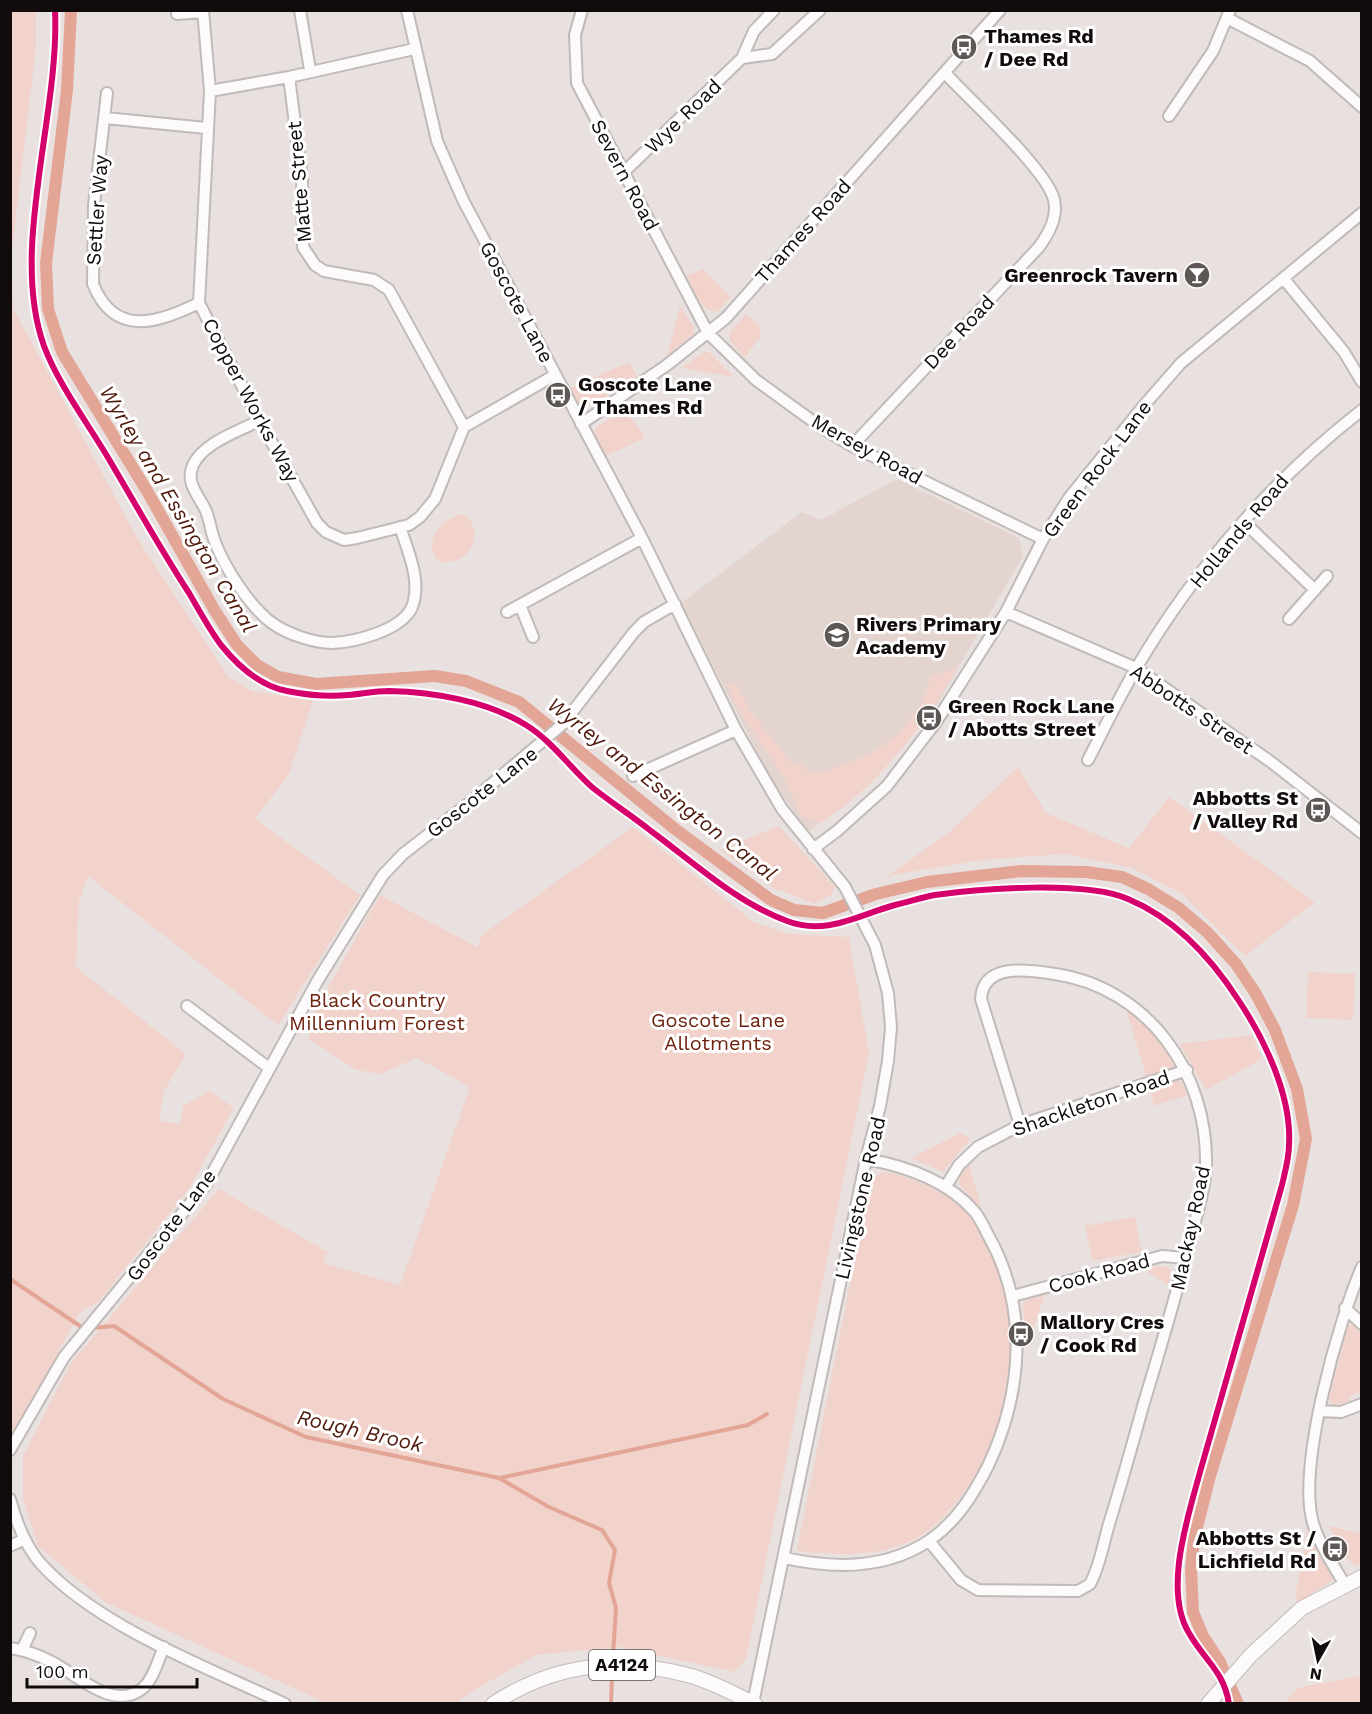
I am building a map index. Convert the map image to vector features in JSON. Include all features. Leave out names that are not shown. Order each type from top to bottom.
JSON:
[{"type":"main road","points":[[1208,1704],[1272,1633],[1302,1608],[1362,1577]]},
{"type":"main road","name":"A4124","points":[[493,1704],[541,1677],[595,1664],[648,1667],[693,1676],[754,1703]]},
{"type":"street","points":[[300,10],[310,70]]},
{"type":"street","name":"Goscote Lane","points":[[10,1450],[52,1374],[207,1184],[318,980],[386,872],[403,854],[540,746],[563,724],[634,632],[644,622],[675,603],[447,168],[437,141],[414,49],[407,10]]},
{"type":"street","name":"Severn Road","points":[[582,10],[575,35],[577,83],[708,333]]},
{"type":"street","name":"Wye Road","points":[[623,173],[742,58],[754,31],[774,10]]},
{"type":"street","points":[[742,58],[772,54],[820,10]]},
{"type":"street","name":"Thames Road","points":[[581,424],[667,365],[726,318],[1000,10]]},
{"type":"street","points":[[177,14],[203,11]]},
{"type":"street","name":"Copper Works Way","points":[[203,11],[210,91],[206,128],[199,303],[317,523],[326,532],[344,540],[409,525],[429,509],[464,427]]},
{"type":"street","points":[[1169,116],[1213,51],[1228,14],[1310,61],[1362,107]]},
{"type":"street","points":[[210,91],[289,77],[310,70],[414,49]]},
{"type":"street","name":"Dee Road","points":[[852,446],[1039,247],[1053,223],[1054,200],[1043,176],[945,73]]},
{"type":"street","name":"Matte Street","points":[[289,77],[302,178],[303,247],[315,265],[324,271],[374,280],[389,290],[464,427]]},
{"type":"street","name":"Settler Way","points":[[107,93],[94,205],[93,284],[97,294],[114,312],[135,321],[159,321],[199,303]]},
{"type":"street","points":[[105,118],[206,128]]},
{"type":"street","name":"Green Rock Lane","points":[[813,849],[837,831],[886,786],[936,722],[1006,612],[1043,538],[1069,498],[1181,363],[1362,213]]},
{"type":"street","points":[[1284,279],[1344,352],[1362,382]]},
{"type":"street","name":"Mersey Road","points":[[708,333],[756,380],[822,428],[852,446],[1043,538]]},
{"type":"street","points":[[464,427],[555,375]]},
{"type":"street","name":"Hollands Road","points":[[1088,760],[1136,668],[1199,575],[1295,466],[1362,410]]},
{"type":"street","points":[[260,420],[209,446],[192,467],[190,481],[206,511],[215,542],[233,578],[271,622],[312,640],[332,643],[386,631],[397,626],[412,606],[415,589],[413,569],[400,527]]},
{"type":"street","points":[[1244,522],[1315,590]]},
{"type":"street","points":[[507,612],[642,538]]},
{"type":"street","points":[[1289,619],[1327,576]]},
{"type":"street","name":"Livingstone Road","points":[[675,603],[736,730],[782,809],[845,887],[867,927],[882,964],[891,1027],[880,1106],[866,1159],[754,1703]]},
{"type":"street","points":[[520,605],[533,637]]},
{"type":"street","name":"Abbotts Street","points":[[1006,612],[1136,668],[1271,762],[1362,833]]},
{"type":"street","points":[[633,776],[736,730]]},
{"type":"street","name":"Mackay Road","points":[[929,1540],[961,1580],[978,1590],[1078,1591],[1090,1584],[1186,1258],[1206,1167],[1204,1129],[1186,1070],[1164,1035],[1148,1017],[1102,987],[1064,975],[1024,969],[994,975],[986,981],[981,999],[1020,1125]]},
{"type":"street","points":[[187,1006],[269,1068]]},
{"type":"street","name":"Shackleton Road","points":[[946,1186],[959,1165],[978,1147],[1020,1125],[1186,1070]]},
{"type":"street","points":[[785,1558],[826,1565],[873,1563],[896,1557],[929,1540],[951,1524],[975,1492],[1000,1439],[1012,1399],[1018,1354],[1013,1296],[1002,1258],[975,1212],[946,1186],[913,1172],[866,1159]]},
{"type":"street","name":"Cook Road","points":[[1013,1296],[1162,1256],[1186,1258]]},
{"type":"street","points":[[1344,1585],[1314,1525],[1310,1503],[1319,1411],[1345,1308],[1362,1267]]},
{"type":"street","points":[[1345,1308],[1362,1324]]},
{"type":"street","points":[[1319,1411],[1341,1412],[1362,1404]]},
{"type":"street","points":[[10,1498],[25,1539],[41,1564],[90,1605],[164,1647],[285,1704]]},
{"type":"street","points":[[10,1546],[25,1539]]},
{"type":"street","points":[[22,1650],[30,1633]]},
{"type":"street","points":[[10,1648],[22,1650],[52,1662],[118,1700],[142,1689],[150,1679],[164,1647]]},
{"type":"shaded area","name":"Rivers Primary Academy","points":[[897,479],[1019,538],[1023,556],[933,711],[867,786],[808,832],[769,775],[681,603],[802,512],[821,520]]},
{"type":"green space","points":[[10,11],[36,11],[36,47],[11,258],[13,308],[136,536],[228,677],[252,691],[313,701],[289,774],[255,819],[360,895],[278,1025],[88,876],[79,901],[76,967],[186,1054],[164,1091],[159,1121],[180,1124],[183,1106],[209,1091],[234,1108],[188,1190],[98,1302],[80,1312],[16,1429],[11,1432]]},
{"type":"green space","points":[[703,269],[731,297],[717,312],[711,311],[702,304],[687,276]]},
{"type":"green space","points":[[680,306],[694,327],[693,334],[667,356]]},
{"type":"green space","points":[[746,314],[759,325],[761,336],[745,357],[730,341],[729,333]]},
{"type":"green space","points":[[704,352],[709,352],[734,377],[681,368]]},
{"type":"green space","points":[[629,362],[637,376],[593,405],[579,404],[570,388]]},
{"type":"green space","points":[[625,409],[645,438],[606,456],[595,436],[595,428]]},
{"type":"green space","points":[[464,514],[469,518],[474,530],[471,548],[462,558],[450,562],[439,562],[432,546],[436,532],[448,520]]},
{"type":"green space","points":[[958,667],[931,710],[898,753],[861,792],[820,823],[801,816],[787,783],[735,704],[728,684],[738,686],[751,712],[792,764],[804,765],[807,771],[819,772],[862,757],[889,741],[910,720],[919,707],[931,677]]},
{"type":"green space","points":[[1018,767],[1046,813],[1129,848],[1169,797],[1315,902],[1245,956],[1182,894],[1132,868],[1064,854],[983,860],[887,876],[947,834]]},
{"type":"green space","points":[[779,826],[835,887],[831,895],[815,904],[773,888],[720,850]]},
{"type":"green space","points":[[633,827],[754,922],[788,934],[849,937],[869,1053],[746,1659],[734,1672],[620,1647],[536,1655],[471,1692],[457,1703],[326,1703],[105,1602],[38,1546],[23,1499],[23,1456],[71,1363],[219,1189],[328,1252],[323,1263],[400,1285],[470,1087],[417,1058],[380,1074],[356,1070],[309,1039],[314,1013],[380,895],[477,947],[482,935]]},
{"type":"green space","points":[[1308,972],[1355,974],[1353,1020],[1306,1018]]},
{"type":"green space","points":[[1126,1009],[1161,1042],[1174,1066],[1146,1076]]},
{"type":"green space","points":[[1252,1035],[1262,1059],[1206,1090],[1180,1044]]},
{"type":"green space","points":[[1176,1080],[1182,1082],[1188,1095],[1154,1106],[1150,1090]]},
{"type":"green space","points":[[960,1133],[971,1138],[943,1172],[911,1158]]},
{"type":"green space","points":[[969,1164],[982,1210],[959,1184],[960,1176]]},
{"type":"green space","points":[[882,1172],[907,1178],[936,1190],[959,1204],[976,1222],[993,1254],[1004,1289],[1010,1325],[1010,1362],[1005,1398],[996,1433],[981,1466],[961,1496],[928,1530],[902,1545],[874,1552],[832,1554],[804,1552],[797,1549],[871,1179]]},
{"type":"green space","points":[[1135,1217],[1142,1252],[1092,1261],[1085,1226]]},
{"type":"green space","points":[[1165,1266],[1172,1271],[1168,1285],[1143,1269]]},
{"type":"green space","points":[[1045,1294],[1026,1349],[1023,1303],[1027,1299]]},
{"type":"green space","points":[[1354,1325],[1361,1334],[1361,1392],[1352,1395],[1348,1402],[1333,1405],[1329,1398],[1348,1326]]},
{"type":"green space","points":[[1328,1526],[1361,1533],[1361,1564],[1356,1566],[1347,1559]]},
{"type":"green space","points":[[1307,1530],[1333,1580],[1297,1603],[1295,1597]]},
{"type":"green space","points":[[1361,1677],[1361,1703],[1285,1703],[1297,1688]]},
{"type":"waterway","name":"Wyrley and Essington Canal","points":[[71,10],[67,90],[46,263],[48,309],[62,352],[147,491],[215,611],[237,645],[257,665],[278,677],[316,684],[435,676],[466,681],[519,702],[675,829],[771,900],[794,910],[823,913],[876,894],[927,882],[1021,871],[1086,872],[1122,877],[1148,889],[1179,908],[1207,932],[1236,964],[1256,994],[1275,1030],[1297,1089],[1306,1139],[1293,1205],[1210,1476],[1194,1539],[1191,1569],[1193,1612],[1203,1636],[1220,1662],[1238,1704]]},
{"type":"waterway","name":"Rough Brook","points":[[10,1279],[83,1328]]},
{"type":"waterway","name":"Rough Brook","points":[[91,1328],[114,1326],[223,1399],[306,1437],[499,1478],[549,1507],[602,1530],[615,1550],[609,1583],[616,1608],[613,1655]]},
{"type":"waterway","points":[[500,1478],[748,1425],[767,1414]]},
{"type":"waterway","name":"Rough Brook","points":[[611,1704],[612,1675]]},
{"type":"cycle path","points":[[55,10],[55,50],[33,224],[32,267],[35,308],[44,346],[65,390],[208,626],[221,645],[242,667],[268,685],[295,692],[333,696],[384,691],[424,693],[460,699],[511,717],[544,739],[593,788],[716,881],[751,904],[787,921],[801,925],[829,925],[920,898],[955,892],[1005,888],[1061,888],[1110,893],[1128,899],[1162,917],[1205,956],[1228,985],[1249,1016],[1267,1051],[1281,1089],[1289,1127],[1288,1160],[1282,1185],[1184,1531],[1180,1553],[1178,1596],[1182,1616],[1189,1633],[1223,1683],[1229,1704]]},
{"type":"place","name":"Thames Rd / Dee Rd","points":[[964,47]]},
{"type":"place","name":"Greenrock Tavern","points":[[1197,275]]},
{"type":"place","name":"Goscote Lane / Thames Rd","points":[[558,395]]},
{"type":"place","name":"Rivers Primary Academy","points":[[837,635]]},
{"type":"place","name":"Green Rock Lane / Abotts Street","points":[[929,718]]},
{"type":"place","name":"Abbotts St / Valley Rd","points":[[1318,810]]},
{"type":"place","name":"Mallory Cres / Cook Rd","points":[[1021,1334]]},
{"type":"place","name":"Abbotts St / Lichfield Rd","points":[[1335,1549]]},
{"type":"park label","name":"Black Country Millennium Forest","points":[[377,1012]]},
{"type":"park label","name":"Goscote Lane Allotments","points":[[718,1032]]}]
